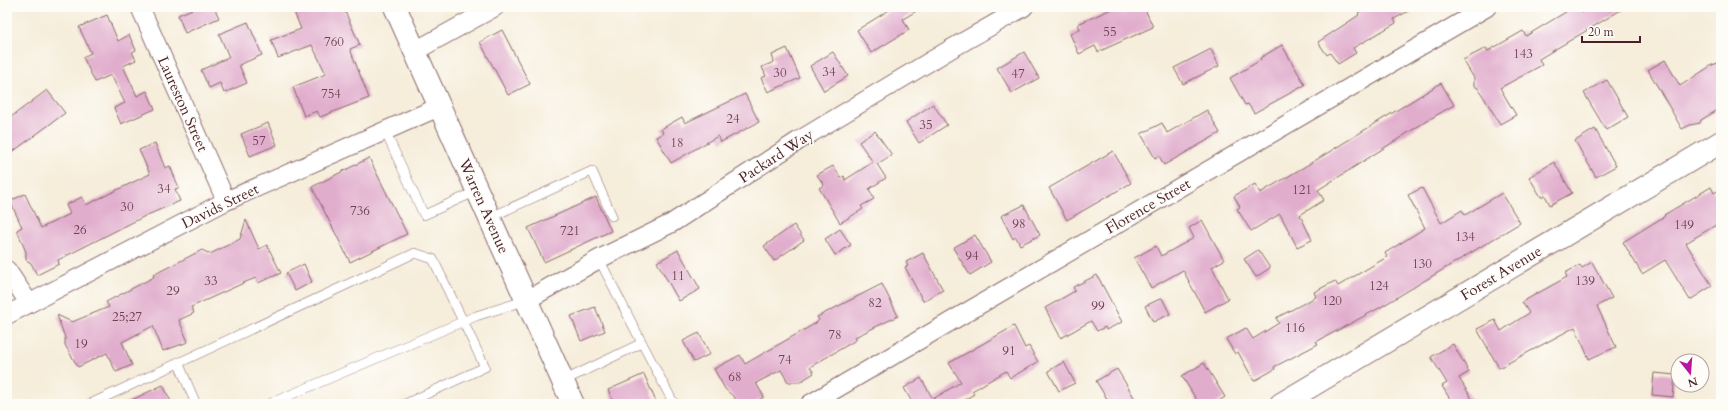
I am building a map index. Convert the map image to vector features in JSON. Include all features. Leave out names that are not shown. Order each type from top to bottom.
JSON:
[{"type":"street","name":"Laureston Street","points":[[140,7],[226,201]]},
{"type":"street","name":"Warren Avenue","points":[[395,7],[573,404]]},
{"type":"street","points":[[415,51],[495,7]]},
{"type":"street","name":"Packard Way","points":[[527,300],[599,259],[672,223],[798,141],[949,50],[1024,7]]},
{"type":"street","name":"Florence Street","points":[[810,404],[1487,7]]},
{"type":"street","name":"Davids Street","points":[[7,316],[29,303],[226,201],[439,107]]},
{"type":"street","name":"Forest Avenue","points":[[1281,404],[1721,142]]},
{"type":"street","points":[[7,270],[29,303]]},
{"type":"lane","points":[[385,131],[424,215],[477,191]]},
{"type":"lane","points":[[489,218],[592,171],[612,216]]},
{"type":"lane","points":[[90,404],[178,362],[270,322],[415,253],[433,258],[485,367],[405,404]]},
{"type":"lane","points":[[599,259],[674,404]]},
{"type":"lane","points":[[269,404],[476,316],[527,300]]},
{"type":"lane","points":[[563,381],[642,343]]},
{"type":"lane","points":[[178,362],[196,404]]},
{"type":"building","points":[[197,7],[214,7],[219,18],[185,33],[178,15]]},
{"type":"building","points":[[292,7],[343,7],[360,45],[350,49],[369,98],[320,117],[317,111],[304,116],[293,87],[326,74],[312,45],[278,58],[271,40],[301,29]]},
{"type":"building","points":[[894,7],[923,7],[903,19],[909,30],[871,53],[857,30]]},
{"type":"building","points":[[1116,7],[1144,7],[1153,27],[1098,52],[1095,46],[1079,54],[1070,34],[1080,29],[1078,24]]},
{"type":"building","points":[[1369,7],[1416,7],[1394,19],[1396,23],[1353,48],[1356,53],[1338,64],[1330,53],[1327,55],[1318,42],[1359,15],[1358,13]]},
{"type":"building","points":[[1574,7],[1578,7],[1582,13],[1592,7],[1626,7],[1539,59],[1542,65],[1500,88],[1516,115],[1500,124],[1478,88],[1474,86],[1474,78],[1463,60],[1486,48],[1488,51],[1523,31],[1526,36]]},
{"type":"building","points":[[107,15],[118,41],[129,35],[136,50],[132,52],[136,60],[123,66],[137,96],[147,91],[155,109],[121,124],[114,108],[125,103],[111,75],[95,82],[83,57],[91,53],[79,27]]},
{"type":"building","points":[[248,22],[262,55],[239,65],[247,83],[224,93],[220,83],[209,88],[201,70],[229,57],[219,34]]},
{"type":"building","points":[[502,30],[530,84],[508,95],[480,42]]},
{"type":"building","points":[[1282,45],[1305,85],[1254,113],[1248,104],[1245,105],[1230,78],[1261,60],[1260,58]]},
{"type":"building","points":[[787,48],[800,78],[768,92],[761,78],[766,76],[762,67],[774,62],[772,55]]},
{"type":"building","points":[[1211,49],[1219,66],[1183,84],[1174,68]]},
{"type":"building","points":[[833,52],[848,76],[824,91],[810,66]]},
{"type":"building","points":[[1024,52],[1039,78],[1012,93],[997,68]]},
{"type":"building","points":[[1665,60],[1680,86],[1712,65],[1721,62],[1721,108],[1701,120],[1700,123],[1690,125],[1682,129],[1648,70]]},
{"type":"building","points":[[1607,80],[1628,117],[1606,130],[1584,93]]},
{"type":"building","points":[[1441,83],[1454,105],[1318,190],[1324,200],[1300,215],[1312,240],[1297,247],[1280,214],[1251,231],[1237,209],[1240,207],[1234,196],[1255,184],[1260,193]]},
{"type":"building","points":[[47,90],[65,113],[7,156],[7,120]]},
{"type":"building","points":[[745,94],[759,122],[721,142],[718,136],[671,163],[656,137],[663,133],[661,129],[682,117],[685,123]]},
{"type":"building","points":[[933,104],[947,125],[919,143],[906,122]]},
{"type":"building","points":[[1207,110],[1220,133],[1164,165],[1159,156],[1155,158],[1141,134],[1162,123],[1167,133]]},
{"type":"building","points":[[268,123],[277,145],[250,156],[241,134]]},
{"type":"building","points":[[1595,129],[1616,166],[1596,177],[1575,141]]},
{"type":"building","points":[[875,131],[892,155],[877,164],[886,178],[869,189],[874,199],[861,206],[863,209],[840,223],[819,188],[824,185],[817,175],[833,166],[841,178],[844,176],[845,180],[873,162],[859,142]]},
{"type":"building","points":[[155,143],[165,168],[170,166],[179,188],[175,189],[180,201],[145,216],[58,260],[59,264],[37,275],[31,263],[26,260],[26,252],[17,230],[22,227],[10,201],[25,194],[41,228],[70,214],[66,205],[82,197],[86,205],[150,174],[139,150]]},
{"type":"building","points":[[1113,151],[1131,183],[1067,220],[1049,188]]},
{"type":"building","points":[[369,158],[407,234],[350,262],[312,187]]},
{"type":"building","points":[[1554,162],[1572,193],[1550,205],[1545,195],[1541,197],[1529,177]]},
{"type":"building","points":[[1711,187],[1714,193],[1721,189],[1721,222],[1686,243],[1712,286],[1690,300],[1665,260],[1642,274],[1623,242]]},
{"type":"building","points":[[1422,188],[1441,223],[1462,210],[1465,215],[1502,193],[1520,223],[1381,307],[1316,342],[1318,344],[1274,367],[1275,369],[1254,381],[1238,352],[1235,354],[1226,339],[1246,328],[1253,339],[1279,323],[1276,318],[1316,297],[1314,292],[1335,281],[1338,286],[1387,257],[1385,253],[1425,228],[1408,195]]},
{"type":"building","points":[[596,197],[611,231],[544,262],[528,228]]},
{"type":"building","points":[[1024,205],[1040,235],[1020,245],[1016,237],[1013,239],[1001,216]]},
{"type":"building","points":[[246,220],[259,249],[267,245],[281,273],[258,283],[256,278],[248,281],[191,307],[194,313],[179,320],[188,342],[163,351],[153,326],[122,342],[132,365],[116,372],[107,353],[78,367],[65,345],[65,338],[57,315],[72,322],[109,307],[106,302],[154,277],[153,275],[202,250],[210,254],[240,239]]},
{"type":"building","points":[[1202,220],[1224,260],[1212,267],[1228,299],[1205,312],[1183,270],[1151,288],[1134,258],[1156,246],[1161,256],[1194,238],[1189,228]]},
{"type":"building","points":[[794,225],[804,240],[774,261],[764,246]]},
{"type":"building","points":[[840,229],[851,245],[835,255],[825,239]]},
{"type":"building","points":[[975,235],[991,262],[970,275],[953,248]]},
{"type":"building","points":[[678,250],[700,289],[679,301],[657,262]]},
{"type":"building","points":[[1258,250],[1270,268],[1256,277],[1244,259]]},
{"type":"building","points":[[923,253],[943,290],[923,301],[905,267],[908,266],[906,262]]},
{"type":"building","points":[[1592,262],[1612,298],[1597,306],[1616,347],[1589,359],[1575,327],[1499,368],[1477,329],[1495,320],[1501,331],[1529,313],[1522,302],[1567,277],[1565,273],[1580,265],[1582,268]]},
{"type":"building","points":[[304,264],[312,282],[295,291],[286,273]]},
{"type":"building","points":[[1097,275],[1122,322],[1106,330],[1105,327],[1097,331],[1091,321],[1061,338],[1045,308],[1075,291],[1073,287]]},
{"type":"building","points":[[882,284],[898,316],[855,337],[856,340],[810,367],[814,373],[800,382],[788,382],[781,370],[756,383],[764,397],[751,404],[738,404],[735,398],[725,389],[714,369],[740,355],[745,364],[816,323],[819,320],[817,317]]},
{"type":"building","points":[[1162,298],[1170,314],[1153,322],[1145,306]]},
{"type":"building","points":[[595,307],[605,331],[581,341],[571,316]]},
{"type":"building","points":[[1014,326],[1025,348],[1029,346],[1038,362],[1010,378],[1006,371],[972,391],[974,394],[958,404],[913,404],[904,388],[921,378],[933,399],[961,382],[949,363]]},
{"type":"building","points":[[699,333],[710,354],[694,362],[683,341]]},
{"type":"building","points":[[1453,344],[1469,372],[1459,378],[1472,399],[1463,404],[1453,404],[1442,386],[1447,383],[1431,357]]},
{"type":"building","points":[[1064,362],[1075,383],[1059,391],[1048,371]]},
{"type":"building","points":[[1204,363],[1225,397],[1214,404],[1199,404],[1182,376]]},
{"type":"building","points":[[1117,369],[1138,404],[1110,404],[1096,381]]},
{"type":"building","points":[[1654,373],[1670,375],[1670,393],[1673,393],[1673,397],[1652,395]]},
{"type":"building","points":[[644,374],[657,404],[614,404],[608,390]]},
{"type":"building","points":[[163,385],[172,404],[123,404]]}]
